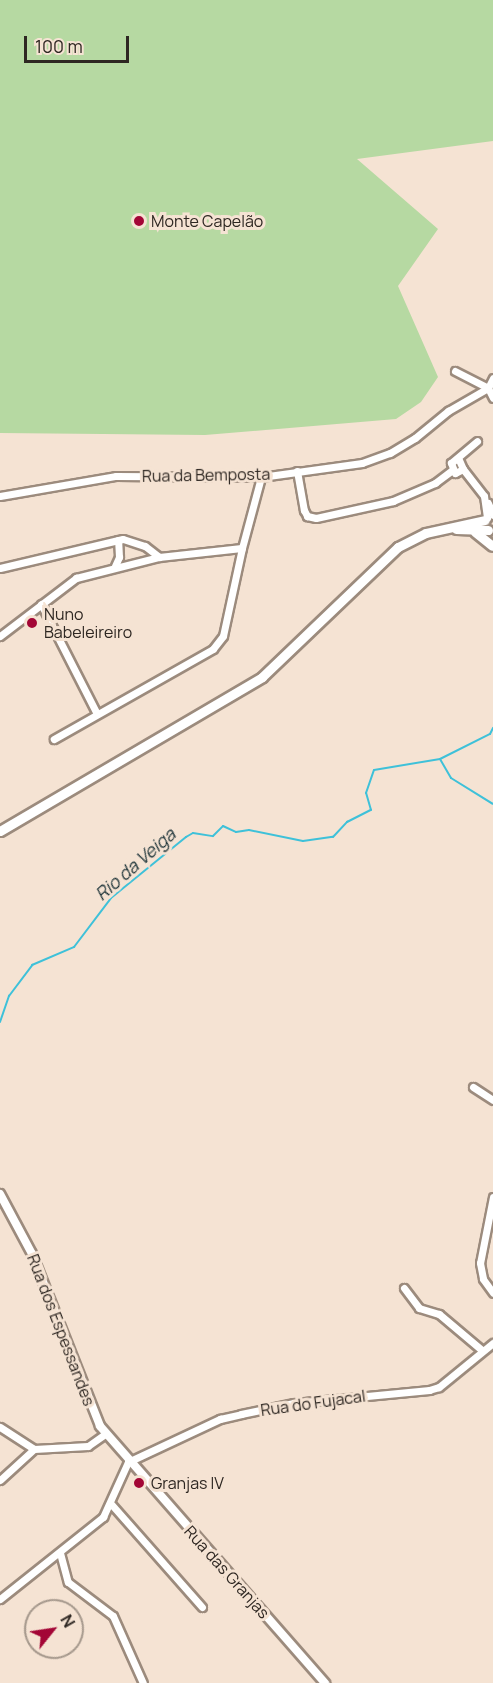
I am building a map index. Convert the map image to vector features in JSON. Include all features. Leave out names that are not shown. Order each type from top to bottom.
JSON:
[{"type":"main road","points":[[0,831],[262,677],[398,547],[426,533],[454,529],[489,517],[493,548]]},
{"type":"main road","points":[[454,529],[490,531]]},
{"type":"main road","points":[[472,531],[493,548]]},
{"type":"street","points":[[455,370],[488,388],[493,398]]},
{"type":"street","name":"Rua da Bemposta","points":[[0,496],[116,476],[261,477],[362,463],[390,453],[488,388],[493,378]]},
{"type":"street","points":[[452,470],[451,463],[459,460],[477,441]]},
{"type":"street","points":[[459,460],[463,469],[484,496],[489,517]]},
{"type":"street","points":[[452,470],[458,473],[463,469]]},
{"type":"street","points":[[297,471],[304,510],[307,516],[316,518],[393,501],[435,483],[452,470]]},
{"type":"street","points":[[54,739],[213,649],[223,636],[242,548],[261,477]]},
{"type":"street","points":[[0,568],[118,540],[134,541],[159,557]]},
{"type":"street","points":[[114,566],[120,557],[118,540]]},
{"type":"street","points":[[0,636],[76,578],[114,566],[159,557],[242,548]]},
{"type":"street","points":[[41,604],[97,714]]},
{"type":"street","points":[[473,1087],[493,1100]]},
{"type":"street","name":"Rua dos Espessandes","points":[[0,1194],[32,1254],[81,1383],[105,1434],[128,1462]]},
{"type":"street","points":[[493,1197],[480,1263],[483,1279],[493,1293]]},
{"type":"street","points":[[404,1288],[419,1308],[440,1314],[483,1351]]},
{"type":"street","name":"Rua do Fujacal","points":[[128,1462],[220,1419],[294,1403],[429,1390],[439,1387],[493,1343]]},
{"type":"street","points":[[0,1427],[34,1449],[88,1446],[105,1434]]},
{"type":"street","points":[[0,1480],[34,1449]]},
{"type":"street","points":[[0,1599],[104,1517],[112,1505],[128,1462]]},
{"type":"street","name":"Rua das Granjas","points":[[128,1462],[325,1683]]},
{"type":"street","points":[[112,1505],[202,1607]]},
{"type":"street","points":[[60,1553],[68,1582],[113,1616],[143,1683]]},
{"type":"green space","points":[[0,0],[493,0],[493,141],[357,159],[438,229],[398,286],[438,377],[421,402],[396,419],[205,435],[0,433]]},
{"type":"waterway","name":"Rio da Veiga","points":[[0,1022],[9,996],[32,965],[74,947],[111,898],[186,837],[193,833],[213,836],[223,826],[236,832],[249,830],[303,841],[333,837],[347,822],[371,810],[366,793],[374,770],[440,759],[490,734],[493,728]]},
{"type":"waterway","points":[[440,759],[451,778],[493,804]]},
{"type":"place","name":"Monte Capelão","points":[[139,221]]},
{"type":"place","name":"Nuno Babeleireiro","points":[[32,623]]},
{"type":"place","name":"Granjas IV","points":[[139,1483]]}]
